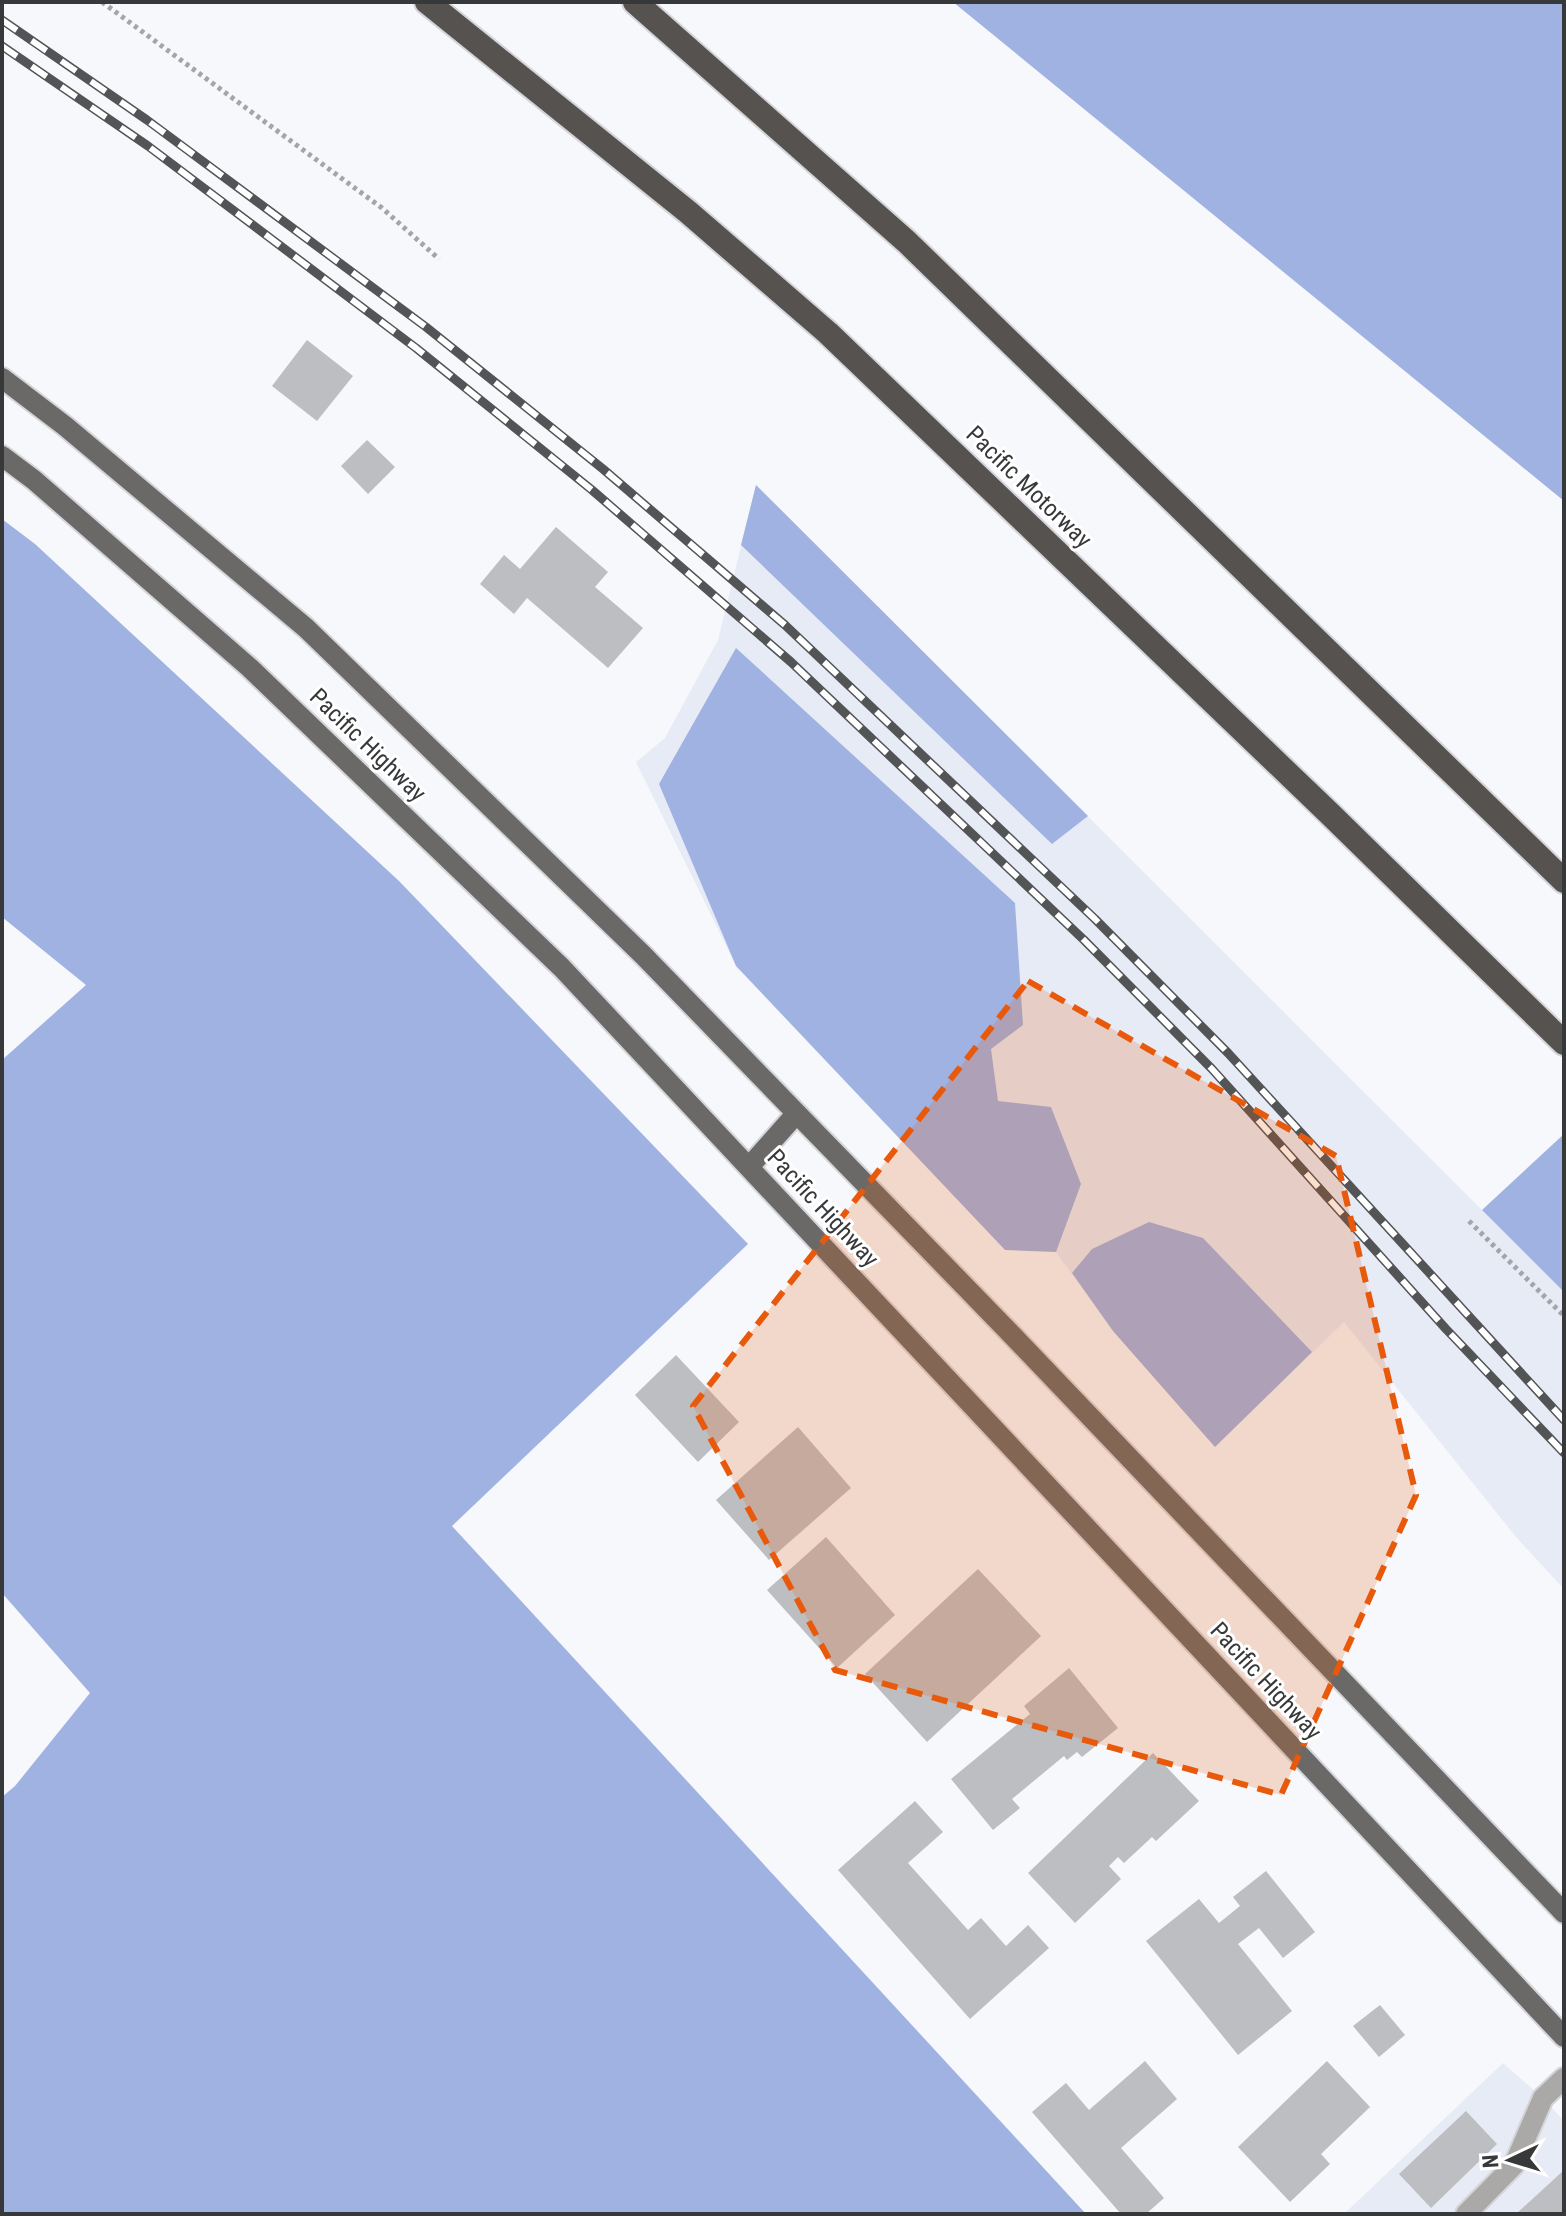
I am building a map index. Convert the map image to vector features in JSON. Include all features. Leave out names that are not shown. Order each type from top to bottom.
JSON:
[{"type":"highway","name":"Pacific Motorway","points":[[427,2],[688,212],[828,333],[1564,1043]]},
{"type":"highway","points":[[635,2],[907,242],[1564,881]]},
{"type":"main road","name":"Pacific Highway","points":[[2,378],[65,426],[306,628],[643,955],[1014,1337],[1564,1913]]},
{"type":"main road","name":"Pacific Highway","points":[[2,456],[34,480],[250,668],[562,968],[1564,2037]]},
{"type":"main road","points":[[749,1167],[796,1114]]},
{"type":"lane","points":[[1466,2214],[1514,2165],[1543,2098],[1564,2078]]},
{"type":"path","points":[[102,2],[382,208],[439,259]]},
{"type":"path","points":[[1469,1221],[1564,1316]]},
{"type":"highlighted area","points":[[1028,981],[1336,1156],[1416,1495],[1281,1795],[835,1670],[693,1406]]},
{"type":"shaded area","points":[[953,2],[1564,2],[1564,501]]},
{"type":"shaded area","points":[[756,485],[1564,1292],[1564,1589],[1516,1537],[1344,1322],[1215,1447],[1113,1331],[1056,1252],[736,966],[636,762],[665,738],[718,640]]},
{"type":"shaded area","points":[[756,485],[1088,816],[1052,844],[741,545]]},
{"type":"shaded area","points":[[2,519],[35,544],[399,881],[748,1244],[452,1526],[1086,2214],[2,2214],[2,1797],[15,1786],[90,1693],[2,1593],[2,1060],[86,985],[2,917]]},
{"type":"shaded area","points":[[736,648],[1015,903],[1023,1025],[991,1049],[998,1101],[1051,1107],[1081,1184],[1056,1252],[1005,1250],[736,966],[659,784]]},
{"type":"shaded area","points":[[1564,1134],[1564,1292],[1482,1210]]},
{"type":"shaded area","points":[[1149,1222],[1203,1238],[1312,1352],[1215,1447],[1113,1331],[1072,1273],[1092,1249]]},
{"type":"shaded area","points":[[1503,2063],[1564,2121],[1564,2214],[1344,2214]]},
{"type":"building","points":[[307,340],[353,376],[317,421],[272,386]]},
{"type":"building","points":[[367,440],[395,467],[368,494],[341,466]]},
{"type":"building","points":[[556,527],[608,572],[595,587],[643,628],[608,668],[527,598],[514,614],[480,584],[504,555],[520,569]]},
{"type":"building","points":[[676,1355],[739,1422],[698,1462],[635,1395]]},
{"type":"building","points":[[798,1427],[851,1488],[769,1560],[716,1500]]},
{"type":"building","points":[[826,1537],[895,1615],[837,1668],[767,1590]]},
{"type":"building","points":[[978,1569],[1041,1636],[927,1742],[865,1674]]},
{"type":"building","points":[[1069,1668],[1118,1728],[1082,1757],[1077,1752],[1067,1760],[1064,1756],[1012,1799],[1020,1808],[993,1830],[951,1779],[1030,1714],[1024,1706]]},
{"type":"building","points":[[1153,1753],[1199,1801],[1156,1841],[1152,1837],[1124,1863],[1118,1857],[1109,1866],[1121,1879],[1075,1923],[1028,1873]]},
{"type":"building","points":[[915,1801],[943,1832],[908,1863],[968,1930],[981,1918],[1006,1946],[1028,1925],[1049,1948],[970,2019],[838,1870]]},
{"type":"building","points":[[1266,1871],[1315,1932],[1283,1958],[1259,1928],[1238,1944],[1292,2011],[1238,2055],[1146,1941],[1199,1899],[1219,1923],[1240,1906],[1233,1897]]},
{"type":"building","points":[[1380,2005],[1405,2035],[1379,2057],[1353,2026]]},
{"type":"building","points":[[1145,2061],[1177,2099],[1121,2148],[1164,2198],[1146,2214],[1121,2214],[1032,2112],[1066,2083],[1089,2110]]},
{"type":"building","points":[[1327,2061],[1370,2107],[1321,2154],[1330,2164],[1290,2202],[1238,2147]]},
{"type":"building","points":[[1466,2111],[1497,2144],[1431,2208],[1399,2174]]},
{"type":"building","points":[[1564,2170],[1564,2214],[1516,2214]]},
{"type":"railway","points":[[2,20],[147,120],[426,327],[603,469],[785,625],[1095,919],[1228,1053],[1564,1420]]},
{"type":"railway","points":[[2,46],[148,146],[416,348],[592,490],[791,662],[1084,940],[1212,1069],[1446,1329],[1564,1453]]}]
